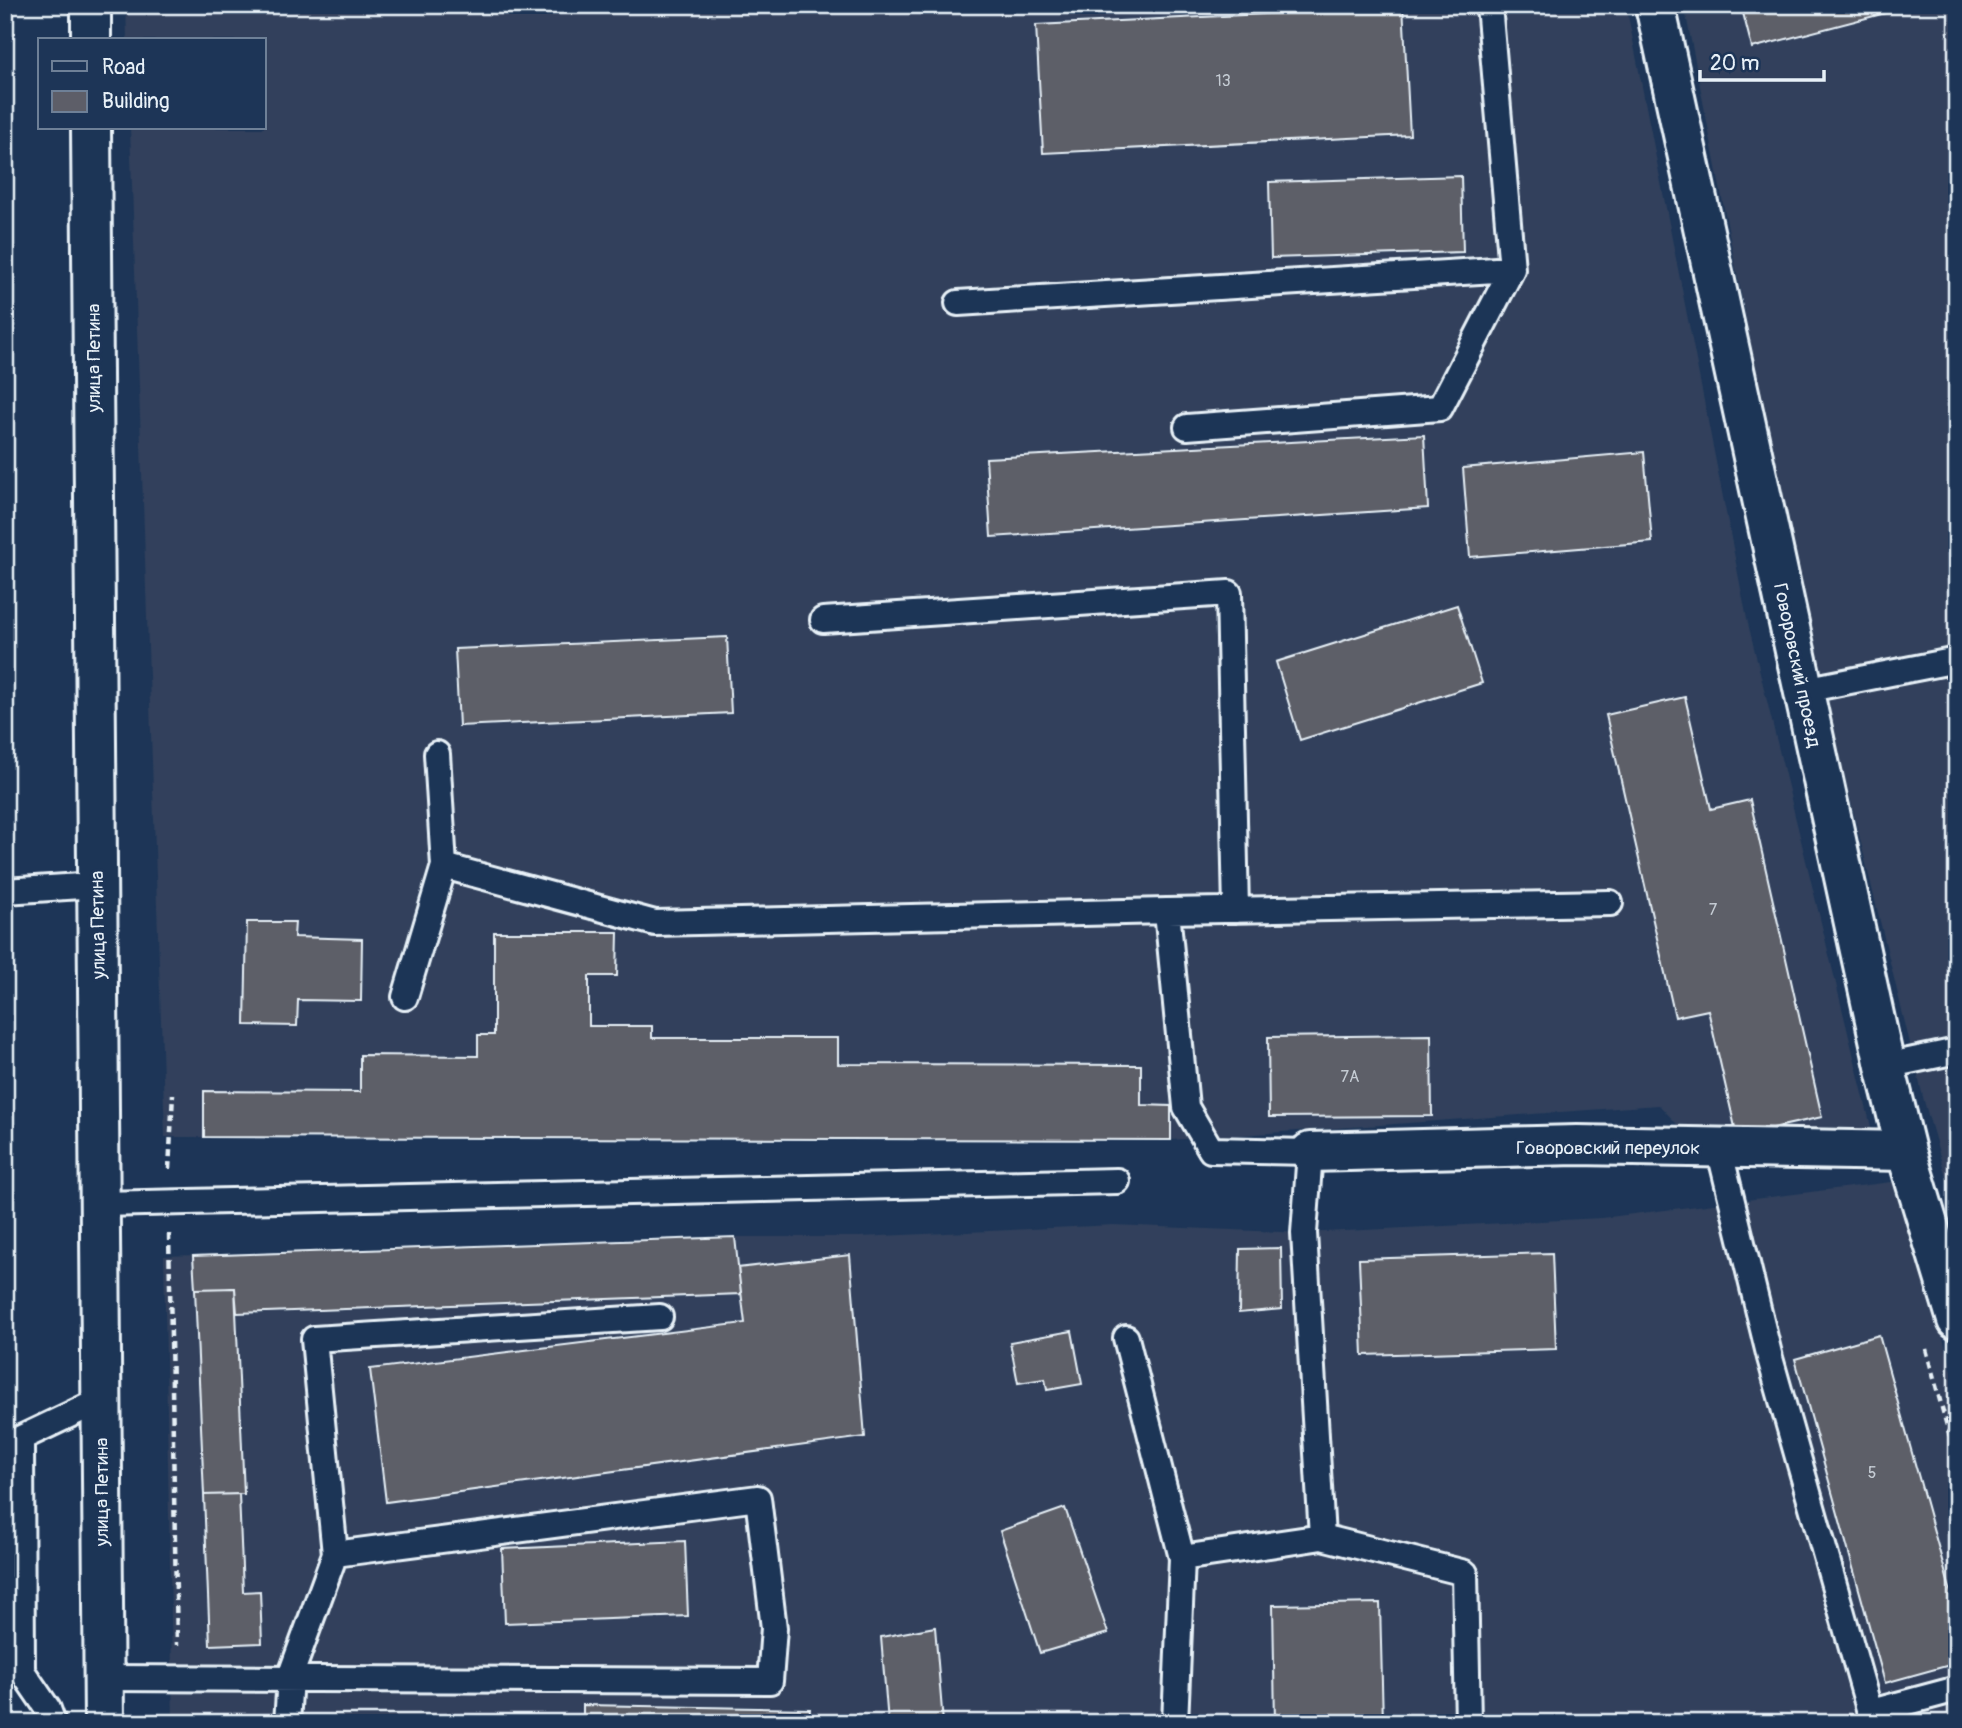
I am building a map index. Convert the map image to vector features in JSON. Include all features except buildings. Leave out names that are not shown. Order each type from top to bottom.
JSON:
[{"type":"street","points":[[91,5],[91,38]]},
{"type":"street","name":"Говоровский проезд","points":[[1655,5],[1885,1066],[1906,1151],[1951,1282],[1957,1320]]},
{"type":"street","name":"улица Петина","points":[[92,130],[96,885],[101,1204],[101,1678],[104,1723]]},
{"type":"street","name":"Говоровский переулок","points":[[1310,1152],[1577,1145],[1906,1151]]},
{"type":"lane","points":[[1186,427],[1440,408],[1512,269],[1489,5]]},
{"type":"lane","points":[[958,303],[1512,269]]},
{"type":"lane","points":[[823,620],[1228,593],[1236,910]]},
{"type":"lane","points":[[1804,691],[1957,660]]},
{"type":"lane","points":[[405,997],[444,866],[437,754]]},
{"type":"lane","points":[[444,866],[655,923],[1610,903]]},
{"type":"lane","points":[[5,891],[96,885]]},
{"type":"lane","points":[[1167,911],[1186,1107],[1211,1150],[1310,1152],[1304,1233],[1322,1537]]},
{"type":"lane","points":[[1885,1066],[1957,1051]]},
{"type":"lane","points":[[1719,1147],[1770,1358],[1872,1717],[1957,1689]]},
{"type":"lane","points":[[101,1204],[1116,1181]]},
{"type":"lane","points":[[287,1723],[290,1677],[335,1555],[314,1339],[660,1317]]},
{"type":"lane","points":[[1126,1338],[1182,1559],[1175,1723]]},
{"type":"lane","points":[[52,1723],[48,1709],[22,1671],[21,1438],[102,1399]]},
{"type":"lane","points":[[101,1678],[770,1681],[774,1628],[758,1498],[335,1555]]},
{"type":"lane","points":[[1182,1559],[1322,1537],[1465,1573],[1468,1723]]},
{"type":"path","points":[[173,1094],[168,1203],[178,1680]]},
{"type":"shaded area","points":[[126,5],[1626,5],[1747,619],[1873,1135],[1689,1137],[1659,1105],[1171,1140],[165,1137],[130,130],[266,130],[266,38],[127,38]]},
{"type":"shaded area","points":[[1684,5],[1957,5],[1957,1215],[1924,1101],[1800,594]]},
{"type":"shaded area","points":[[1899,1181],[1957,1388],[1957,1723],[173,1723],[164,1256],[735,1237],[859,1237],[1114,1225],[1304,1233],[1601,1218]]}]
